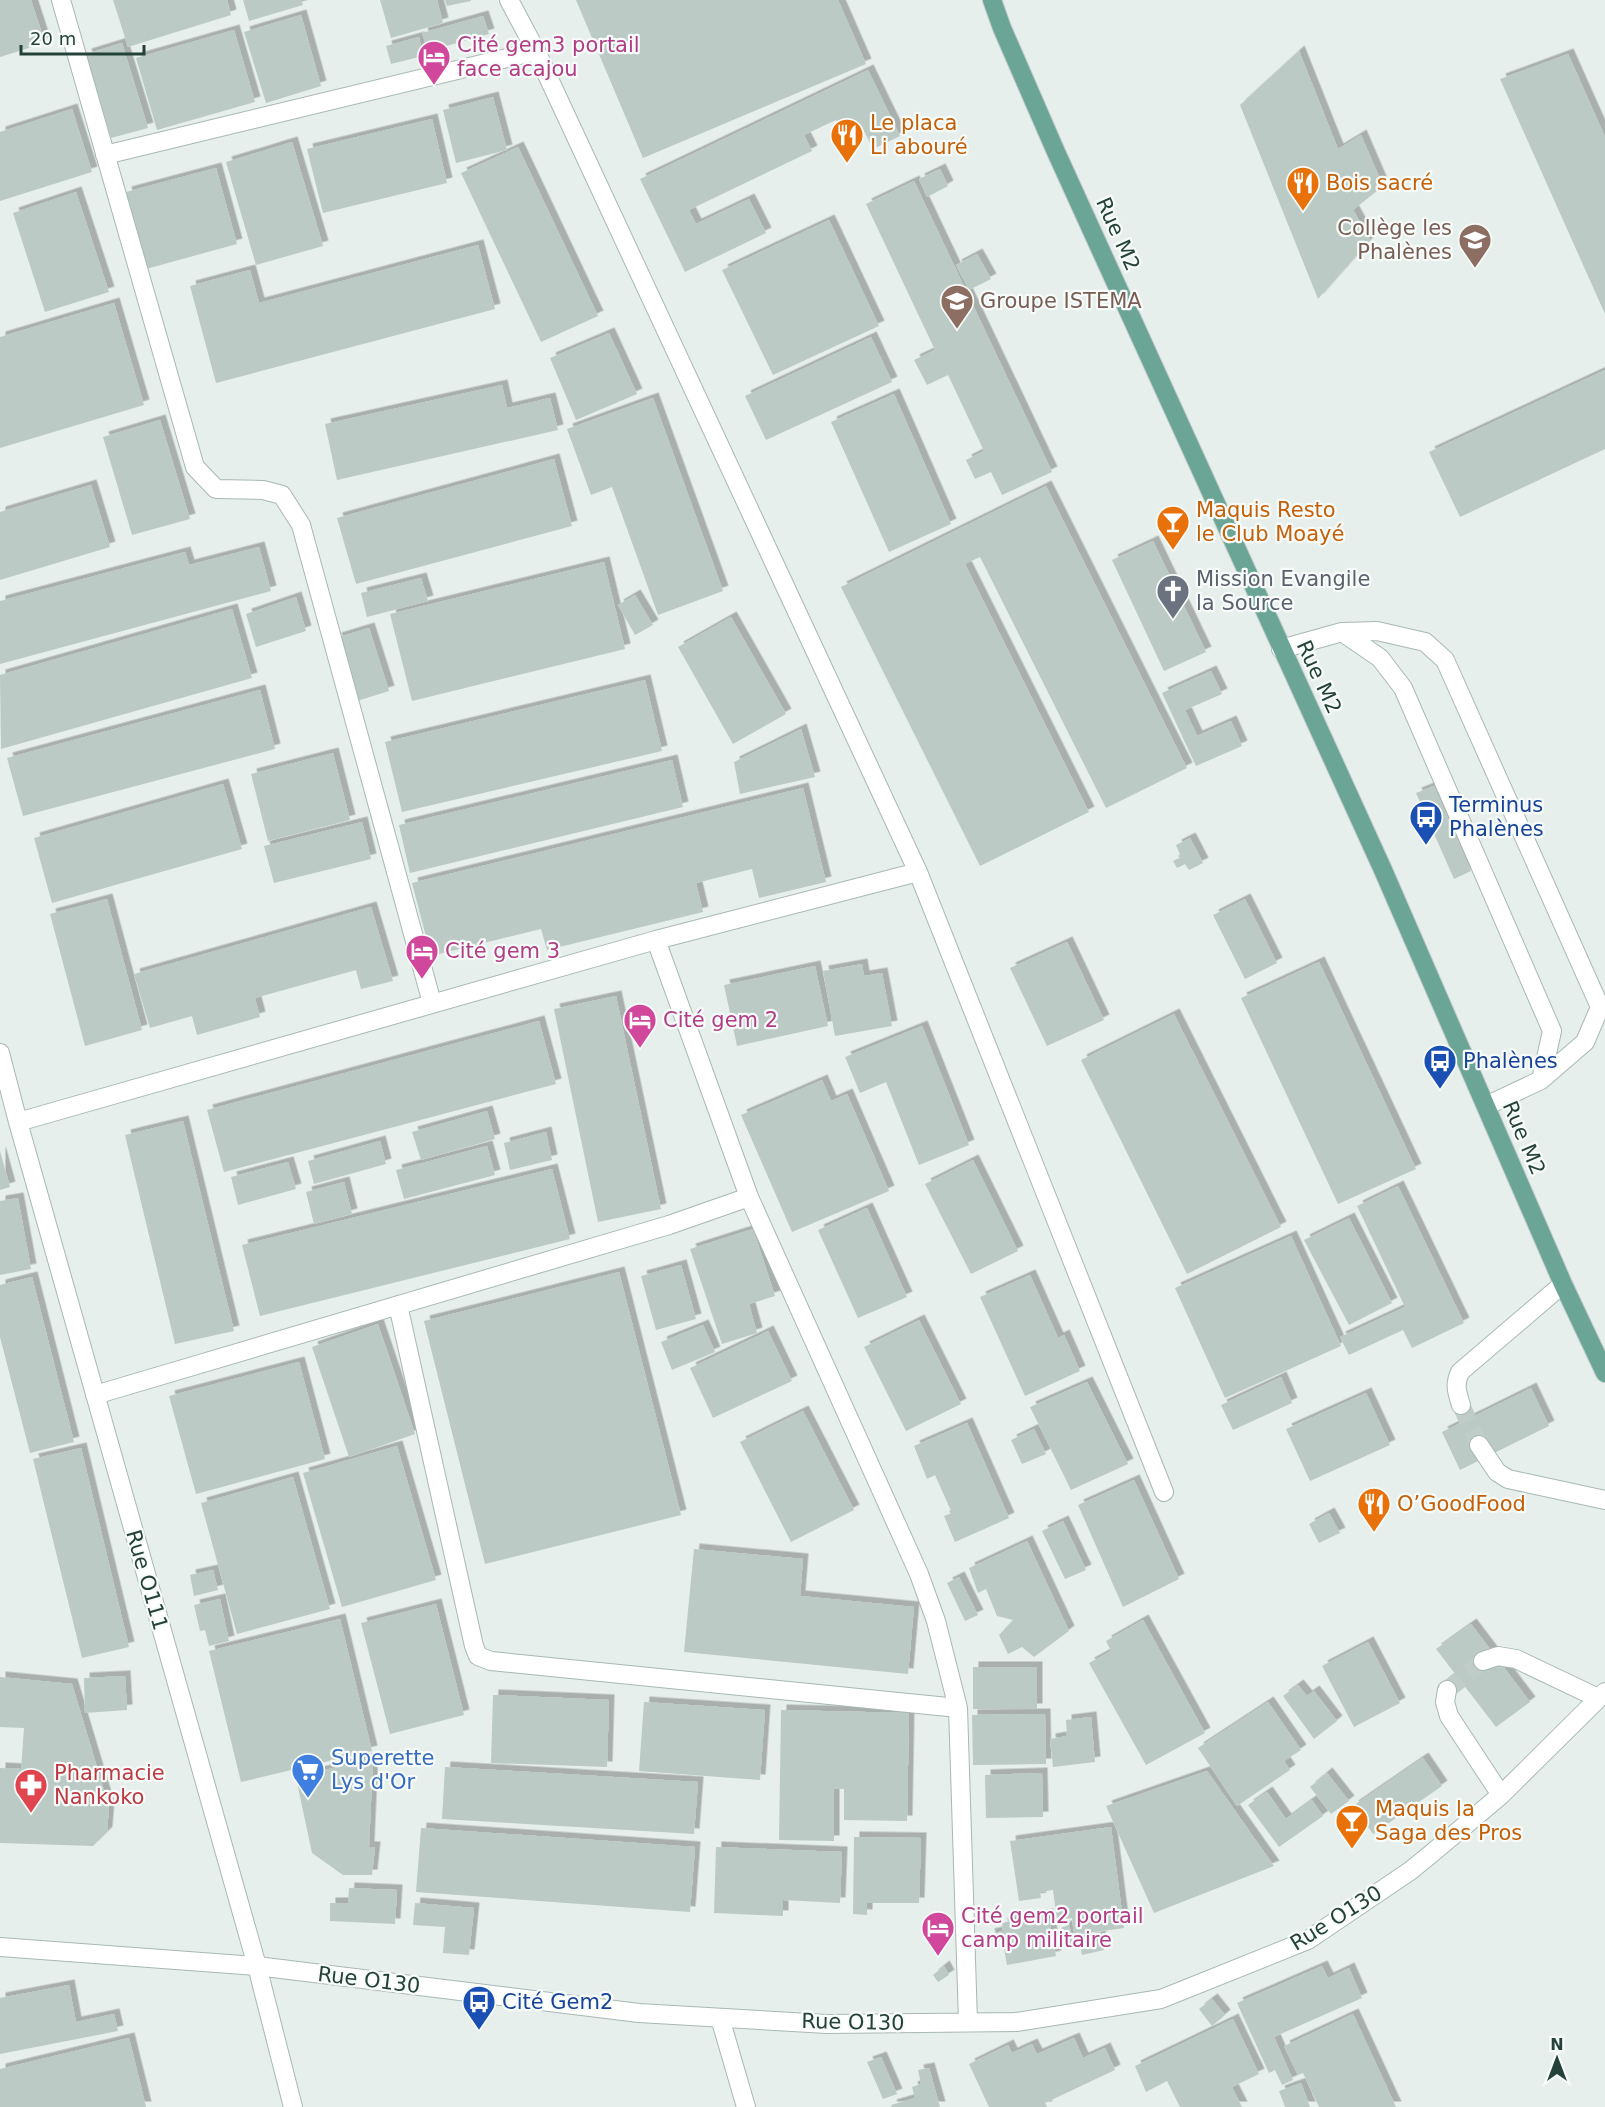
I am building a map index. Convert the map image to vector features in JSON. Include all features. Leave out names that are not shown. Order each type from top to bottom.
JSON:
[{"type":"main road","name":"Rue M2","points":[[992,0],[1061,163],[1383,870],[1563,1284],[1605,1373]]},
{"type":"street","points":[[61,0],[195,467],[216,489],[263,490],[282,495],[301,525],[432,1003]]},
{"type":"street","points":[[509,0],[536,51],[918,872],[1164,1492]]},
{"type":"street","points":[[105,155],[536,51]]},
{"type":"street","points":[[1281,649],[1342,632],[1377,631],[1425,642],[1445,660],[1600,1007],[1585,1042],[1541,1080],[1486,1106]]},
{"type":"street","points":[[1342,632],[1380,658],[1403,688],[1552,1031],[1541,1080]]},
{"type":"street","points":[[18,1122],[656,940],[918,872]]},
{"type":"street","points":[[656,940],[749,1197],[919,1574],[936,1621],[958,1708],[968,2022]]},
{"type":"street","name":"Rue O111","points":[[0,1053],[257,1966],[293,2107]]},
{"type":"street","points":[[95,1395],[669,1226],[749,1197]]},
{"type":"street","points":[[1461,1405],[1455,1389],[1455,1381],[1460,1372],[1563,1284]]},
{"type":"street","points":[[398,1305],[478,1656],[491,1660],[958,1708]]},
{"type":"street","points":[[1479,1445],[1497,1472],[1508,1479],[1605,1500]]},
{"type":"street","points":[[1483,1661],[1498,1656],[1516,1659],[1602,1695]]},
{"type":"street","points":[[1447,1690],[1445,1702],[1449,1716],[1502,1795]]},
{"type":"street","name":"Rue O130","points":[[0,1947],[257,1966],[639,2013],[827,2024],[1016,2022],[1161,1999],[1308,1940],[1410,1871],[1502,1795],[1602,1695]]},
{"type":"street","points":[[720,2018],[746,2107]]},
{"type":"building","points":[[0,0],[31,0],[45,43],[0,57]]},
{"type":"building","points":[[113,0],[227,0],[231,15],[128,47]]},
{"type":"building","points":[[243,0],[301,0],[303,5],[249,21]]},
{"type":"building","points":[[380,0],[437,0],[443,23],[391,38]]},
{"type":"building","points":[[445,0],[471,0],[471,1],[447,6]]},
{"type":"building","points":[[576,0],[838,0],[866,64],[643,158]]},
{"type":"building","points":[[301,15],[321,86],[266,103],[244,32]]},
{"type":"building","points":[[483,16],[489,34],[428,51],[422,33]]},
{"type":"building","points":[[234,30],[255,102],[157,130],[136,58]]},
{"type":"building","points":[[419,37],[423,56],[391,64],[386,46]]},
{"type":"building","points":[[122,43],[148,128],[111,138],[86,54]]},
{"type":"building","points":[[1299,51],[1338,149],[1361,135],[1383,186],[1353,210],[1370,240],[1318,299],[1240,105]]},
{"type":"building","points":[[1568,54],[1605,137],[1605,314],[1500,79]]},
{"type":"building","points":[[868,70],[900,136],[873,149],[862,127],[844,137],[836,120],[804,135],[812,151],[689,210],[696,224],[749,199],[766,233],[685,272],[640,179]]},
{"type":"building","points":[[493,97],[507,150],[456,163],[443,110]]},
{"type":"building","points":[[72,109],[92,172],[0,201],[0,132]]},
{"type":"building","points":[[432,119],[447,183],[323,213],[307,149]]},
{"type":"building","points":[[292,142],[323,246],[256,265],[226,162]]},
{"type":"building","points":[[518,147],[598,316],[541,342],[461,173]]},
{"type":"building","points":[[216,168],[237,244],[146,269],[126,192]]},
{"type":"building","points":[[940,169],[948,186],[927,197],[919,179]]},
{"type":"building","points":[[914,181],[1052,472],[1002,495],[991,472],[975,479],[966,460],[984,451],[948,375],[927,385],[914,360],[935,350],[866,204]]},
{"type":"building","points":[[76,192],[109,292],[45,312],[13,213]]},
{"type":"building","points":[[829,220],[879,326],[773,375],[722,270]]},
{"type":"building","points":[[478,245],[495,309],[216,383],[190,286],[250,270],[259,303]]},
{"type":"building","points":[[977,254],[991,279],[969,290],[956,265]]},
{"type":"building","points":[[114,303],[144,405],[0,448],[0,337]]},
{"type":"building","points":[[609,333],[637,394],[576,420],[550,358]]},
{"type":"building","points":[[871,337],[892,382],[766,440],[745,396]]},
{"type":"building","points":[[1605,370],[1605,449],[1460,517],[1429,452]]},
{"type":"building","points":[[502,385],[507,408],[550,398],[558,430],[337,480],[325,424]]},
{"type":"building","points":[[894,394],[951,524],[889,552],[831,422]]},
{"type":"building","points":[[653,398],[723,591],[658,615],[612,487],[591,495],[567,429]]},
{"type":"building","points":[[160,420],[190,519],[132,535],[103,437]]},
{"type":"building","points":[[554,459],[572,526],[356,584],[337,518]]},
{"type":"building","points":[[91,485],[110,547],[0,580],[0,512]]},
{"type":"building","points":[[1046,486],[1187,768],[1106,808],[980,557],[965,564],[1089,812],[980,866],[841,587]]},
{"type":"building","points":[[1153,541],[1206,652],[1164,671],[1112,560]]},
{"type":"building","points":[[259,547],[271,591],[0,664],[0,601],[185,552],[189,565]]},
{"type":"building","points":[[604,562],[625,649],[412,701],[390,614]]},
{"type":"building","points":[[421,578],[428,601],[367,617],[361,593]]},
{"type":"building","points":[[635,595],[653,625],[635,635],[618,605]]},
{"type":"building","points":[[296,597],[306,631],[256,647],[246,614]]},
{"type":"building","points":[[232,609],[252,678],[1,749],[0,675]]},
{"type":"building","points":[[731,617],[786,714],[733,744],[678,647]]},
{"type":"building","points":[[369,628],[389,691],[357,701],[336,638]]},
{"type":"building","points":[[1211,671],[1222,694],[1185,710],[1197,736],[1231,721],[1242,746],[1196,766],[1162,693]]},
{"type":"building","points":[[645,680],[662,751],[402,812],[385,742]]},
{"type":"building","points":[[260,690],[275,749],[23,816],[7,758]]},
{"type":"building","points":[[801,729],[815,777],[740,794],[734,762]]},
{"type":"building","points":[[333,753],[350,820],[268,841],[251,774]]},
{"type":"building","points":[[672,760],[683,807],[410,873],[399,825]]},
{"type":"building","points":[[223,784],[242,849],[52,903],[34,838]]},
{"type":"building","points":[[1434,786],[1471,871],[1454,879],[1416,793]]},
{"type":"building","points":[[803,788],[826,882],[759,898],[752,869],[696,883],[703,912],[547,950],[541,929],[431,956],[412,883]]},
{"type":"building","points":[[362,822],[371,859],[274,883],[264,846]]},
{"type":"building","points":[[1190,838],[1203,863],[1189,870],[1185,864],[1177,868],[1173,861],[1181,857],[1176,845]]},
{"type":"building","points":[[107,899],[142,1030],[85,1046],[50,914]]},
{"type":"building","points":[[1245,899],[1277,963],[1245,979],[1213,915]]},
{"type":"building","points":[[371,907],[393,981],[361,989],[356,970],[255,998],[260,1017],[197,1035],[192,1016],[150,1028],[134,974]]},
{"type":"building","points":[[1067,942],[1104,1020],[1047,1046],[1010,968]]},
{"type":"building","points":[[1319,962],[1416,1169],[1338,1204],[1241,998]]},
{"type":"building","points":[[862,964],[864,976],[882,973],[892,1026],[835,1036],[823,971]]},
{"type":"building","points":[[815,966],[828,1026],[737,1046],[724,985]]},
{"type":"building","points":[[616,996],[661,1209],[598,1222],[554,1009]]},
{"type":"building","points":[[1174,1014],[1281,1227],[1187,1274],[1081,1060]]},
{"type":"building","points":[[539,1021],[556,1084],[224,1172],[207,1110]]},
{"type":"building","points":[[922,1026],[969,1145],[919,1165],[886,1082],[860,1093],[845,1057]]},
{"type":"building","points":[[822,1080],[831,1101],[847,1094],[889,1191],[792,1232],[741,1115]]},
{"type":"building","points":[[487,1111],[495,1139],[421,1160],[412,1132]]},
{"type":"building","points":[[183,1121],[234,1331],[175,1344],[125,1135]]},
{"type":"building","points":[[546,1132],[552,1160],[510,1170],[504,1143]]},
{"type":"building","points":[[380,1141],[386,1164],[314,1184],[308,1161]]},
{"type":"building","points":[[487,1146],[495,1175],[404,1199],[396,1170]]},
{"type":"building","points":[[0,1151],[10,1187],[0,1190]]},
{"type":"building","points":[[973,1160],[1018,1251],[971,1274],[925,1184]]},
{"type":"building","points":[[288,1162],[296,1189],[238,1205],[231,1177]]},
{"type":"building","points":[[552,1169],[570,1239],[260,1316],[242,1245]]},
{"type":"building","points":[[344,1182],[352,1214],[314,1224],[306,1192]]},
{"type":"building","points":[[1398,1186],[1464,1323],[1412,1348],[1403,1330],[1349,1355],[1340,1337],[1405,1307],[1357,1206]]},
{"type":"building","points":[[18,1198],[31,1269],[0,1275],[0,1201]]},
{"type":"building","points":[[867,1208],[907,1297],[858,1318],[818,1230]]},
{"type":"building","points":[[1349,1218],[1392,1303],[1349,1325],[1304,1240]]},
{"type":"building","points":[[753,1229],[775,1296],[749,1304],[757,1333],[722,1344],[690,1249]]},
{"type":"building","points":[[1291,1236],[1341,1346],[1225,1398],[1175,1288]]},
{"type":"building","points":[[681,1265],[696,1319],[656,1330],[641,1276]]},
{"type":"building","points":[[619,1272],[681,1515],[485,1564],[424,1321]]},
{"type":"building","points":[[1030,1275],[1058,1338],[1064,1335],[1080,1371],[1025,1396],[980,1297]]},
{"type":"building","points":[[32,1277],[74,1442],[30,1453],[0,1337],[0,1285]]},
{"type":"building","points":[[919,1320],[961,1404],[906,1431],[864,1347]]},
{"type":"building","points":[[378,1324],[415,1434],[349,1457],[312,1347]]},
{"type":"building","points":[[703,1325],[715,1352],[672,1370],[661,1342]]},
{"type":"building","points":[[768,1331],[792,1381],[713,1418],[690,1368]]},
{"type":"building","points":[[299,1362],[325,1459],[196,1494],[169,1396]]},
{"type":"building","points":[[1281,1377],[1292,1403],[1233,1430],[1221,1405]]},
{"type":"building","points":[[1087,1382],[1128,1464],[1071,1490],[1030,1407]]},
{"type":"building","points":[[1531,1388],[1549,1426],[1460,1470],[1442,1432]]},
{"type":"building","points":[[1366,1393],[1390,1445],[1310,1481],[1286,1429]]},
{"type":"building","points":[[803,1411],[854,1510],[791,1542],[740,1442]]},
{"type":"building","points":[[967,1423],[1009,1518],[955,1542],[944,1516],[952,1513],[935,1475],[927,1479],[914,1446]]},
{"type":"building","points":[[1034,1429],[1046,1454],[1022,1464],[1011,1440]]},
{"type":"building","points":[[397,1446],[436,1580],[342,1607],[303,1473]]},
{"type":"building","points":[[81,1448],[129,1647],[82,1658],[33,1459]]},
{"type":"building","points":[[293,1477],[330,1609],[237,1634],[201,1503]]},
{"type":"building","points":[[1134,1480],[1179,1579],[1123,1607],[1078,1505]]},
{"type":"building","points":[[1329,1513],[1340,1533],[1319,1543],[1309,1524]]},
{"type":"building","points":[[1063,1521],[1086,1570],[1065,1579],[1042,1531]]},
{"type":"building","points":[[1027,1541],[1069,1631],[1034,1657],[1022,1647],[1008,1654],[999,1635],[1013,1620],[997,1616],[986,1589],[978,1593],[969,1568]]},
{"type":"building","points":[[694,1549],[803,1559],[800,1596],[914,1607],[908,1674],[684,1652]]},
{"type":"building","points":[[213,1570],[218,1590],[194,1596],[190,1575]]},
{"type":"building","points":[[959,1577],[978,1615],[965,1621],[947,1583]]},
{"type":"building","points":[[220,1599],[229,1641],[209,1646],[205,1630],[200,1631],[194,1605]]},
{"type":"building","points":[[436,1604],[464,1715],[390,1734],[361,1623]]},
{"type":"building","points":[[340,1619],[372,1751],[241,1782],[209,1651]]},
{"type":"building","points":[[1143,1620],[1205,1733],[1146,1765],[1089,1663],[1111,1651],[1106,1641]]},
{"type":"building","points":[[1471,1624],[1530,1702],[1496,1727],[1436,1649]]},
{"type":"building","points":[[1368,1642],[1400,1703],[1354,1727],[1322,1666]]},
{"type":"building","points":[[973,1667],[1037,1667],[1037,1709],[973,1709]]},
{"type":"building","points":[[125,1676],[127,1710],[85,1713],[84,1678]]},
{"type":"building","points":[[0,1677],[72,1684],[109,1807],[107,1832],[93,1846],[0,1843],[0,1768],[21,1769],[24,1728],[0,1727]]},
{"type":"building","points":[[1298,1685],[1307,1696],[1314,1691],[1337,1721],[1314,1739],[1283,1696]]},
{"type":"building","points":[[493,1695],[609,1700],[607,1767],[491,1763]]},
{"type":"building","points":[[644,1702],[765,1710],[760,1780],[639,1771]]},
{"type":"building","points":[[1268,1702],[1301,1750],[1284,1761],[1290,1770],[1237,1806],[1198,1748]]},
{"type":"building","points":[[781,1710],[909,1713],[907,1821],[844,1820],[844,1789],[834,1789],[834,1841],[779,1840]]},
{"type":"building","points":[[1045,1714],[1046,1764],[973,1765],[972,1715]]},
{"type":"building","points":[[1091,1717],[1095,1762],[1053,1767],[1050,1739],[1067,1736],[1066,1720]]},
{"type":"building","points":[[373,1757],[369,1847],[375,1847],[372,1875],[343,1875],[312,1853],[296,1778]]},
{"type":"building","points":[[1423,1758],[1442,1786],[1373,1834],[1353,1806]]},
{"type":"building","points":[[445,1767],[698,1782],[694,1834],[442,1819]]},
{"type":"building","points":[[1207,1771],[1274,1866],[1154,1913],[1106,1806]]},
{"type":"building","points":[[1042,1773],[1043,1817],[986,1818],[985,1775]]},
{"type":"building","points":[[1327,1773],[1349,1801],[1331,1814],[1310,1787]]},
{"type":"building","points":[[1267,1792],[1286,1819],[1312,1800],[1323,1816],[1279,1847],[1248,1805]]},
{"type":"building","points":[[1111,1827],[1124,1928],[1074,1935],[1072,1918],[1057,1920],[1053,1890],[1040,1892],[1041,1898],[1019,1901],[1010,1841]]},
{"type":"building","points":[[421,1828],[695,1847],[690,1912],[416,1892]]},
{"type":"building","points":[[854,1837],[921,1838],[919,1903],[867,1903],[867,1915],[853,1914]]},
{"type":"building","points":[[716,1847],[842,1852],[840,1903],[783,1900],[783,1916],[714,1913]]},
{"type":"building","points":[[349,1888],[397,1890],[395,1924],[330,1921],[330,1903],[348,1903]]},
{"type":"building","points":[[415,1903],[474,1908],[469,1955],[443,1953],[445,1927],[413,1925]]},
{"type":"building","points":[[1048,1914],[1056,1956],[1007,1965],[1002,1938],[991,1940],[989,1934],[1003,1931],[1002,1923]]},
{"type":"building","points":[[1069,1925],[1074,1942],[1100,1936],[1104,1950],[1082,1955],[1080,1944],[1066,1948],[1061,1928]]},
{"type":"building","points":[[944,1966],[949,1975],[938,1982],[933,1975]]},
{"type":"building","points":[[1322,1966],[1328,1978],[1349,1968],[1362,1998],[1274,2037],[1293,2080],[1282,2085],[1275,2070],[1269,2073],[1237,2003]]},
{"type":"building","points":[[69,1985],[76,2022],[114,2014],[118,2031],[0,2054],[0,1998]]},
{"type":"building","points":[[1212,1999],[1225,2015],[1212,2026],[1199,2009]]},
{"type":"building","points":[[1353,2014],[1396,2107],[1319,2107],[1303,2073],[1298,2075],[1284,2046]]},
{"type":"building","points":[[1233,2019],[1259,2074],[1232,2087],[1242,2107],[1180,2107],[1167,2081],[1146,2092],[1135,2066]]},
{"type":"building","points":[[129,2038],[146,2107],[0,2107],[0,2069]]},
{"type":"building","points":[[1074,2038],[1083,2058],[1105,2048],[1115,2070],[1045,2103],[1047,2107],[989,2107],[969,2064],[1008,2045],[1012,2053],[1032,2044],[1037,2054]]},
{"type":"building","points":[[881,2057],[897,2094],[883,2099],[867,2062]]},
{"type":"building","points":[[929,2068],[940,2107],[892,2107],[891,2105],[915,2098],[912,2087],[921,2084],[918,2070]]},
{"type":"building","points":[[1301,2083],[1310,2107],[1285,2107],[1279,2091]]},
{"type":"tunnel","points":[[1461,1405],[1479,1445]]},
{"type":"tunnel","points":[[1447,1690],[1483,1661]]},
{"type":"place","name":"Cité gem3 portail face acajou","points":[[434,86]]},
{"type":"place","name":"Le placa Li abouré","points":[[847,164]]},
{"type":"place","name":"Bois sacré","points":[[1303,212]]},
{"type":"place","name":"Collège les Phalènes","points":[[1475,269]]},
{"type":"place","name":"Groupe ISTEMA","points":[[957,330]]},
{"type":"place","name":"Maquis Resto le Club Moayé","points":[[1173,551]]},
{"type":"place","name":"Mission Evangile la Source","points":[[1173,620]]},
{"type":"place","name":"Terminus Phalènes","points":[[1426,846]]},
{"type":"place","name":"Cité gem 3","points":[[422,980]]},
{"type":"place","name":"Cité gem 2","points":[[640,1049]]},
{"type":"place","name":"Phalènes","points":[[1440,1090]]},
{"type":"place","name":"O’GoodFood","points":[[1374,1533]]},
{"type":"place","name":"Superette Lys d'Or","points":[[308,1799]]},
{"type":"place","name":"Pharmacie Nankoko","points":[[31,1814]]},
{"type":"place","name":"Maquis la Saga des Pros","points":[[1352,1850]]},
{"type":"place","name":"Cité gem2 portail camp militaire","points":[[938,1957]]},
{"type":"place","name":"Cité Gem2","points":[[479,2031]]}]
